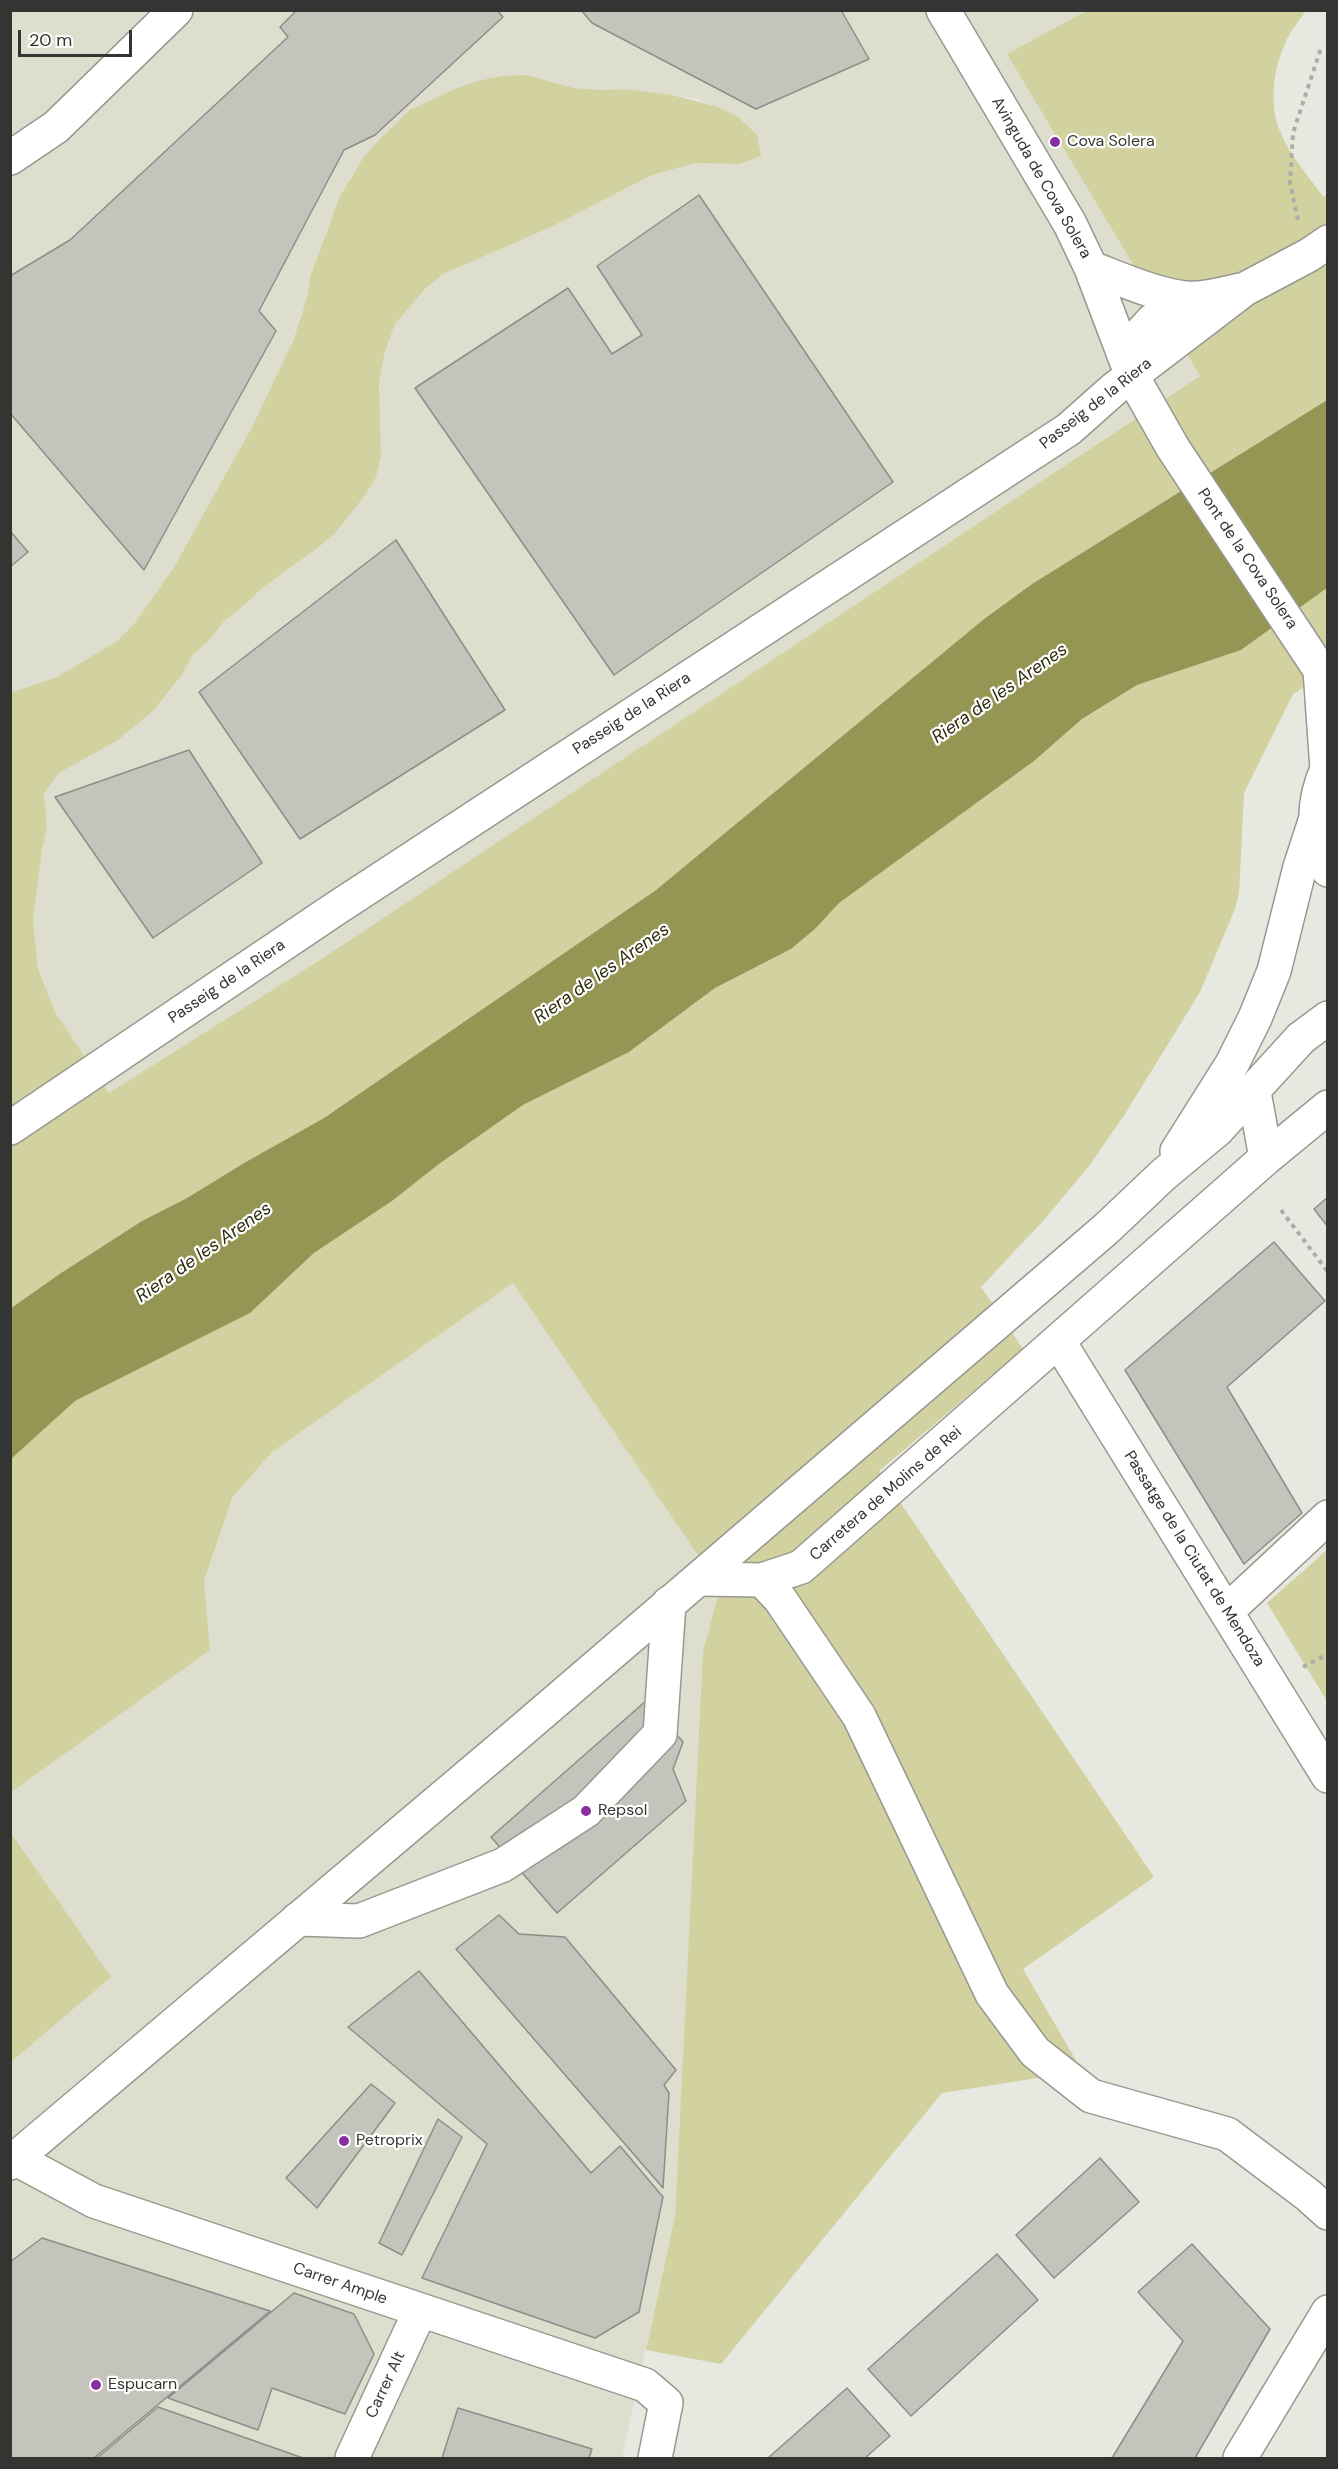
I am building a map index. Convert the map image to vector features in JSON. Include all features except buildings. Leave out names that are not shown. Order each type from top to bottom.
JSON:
[{"type":"street","points":[[10,158],[56,127],[176,10]]},
{"type":"street","name":"Avinguda de Cova Solera","points":[[944,10],[1070,224],[1091,268],[1128,365],[1173,448]]},
{"type":"street","name":"Passeig de la Riera","points":[[1128,365],[1245,289],[1318,249]]},
{"type":"street","name":"Passeig de la Riera","points":[[1091,268],[1166,294],[1187,298],[1216,296],[1245,289]]},
{"type":"street","name":"Passeig de la Riera","points":[[10,1128],[335,909],[1068,429],[1114,388],[1152,321],[1187,298]]},
{"type":"street","name":"Pont de la Cova Solera","points":[[1173,448],[1324,672]]},
{"type":"street","points":[[1163,1174],[1232,1064],[1255,1018],[1274,971],[1327,768],[1324,672]]},
{"type":"street","points":[[1315,821],[1321,855],[1328,870]]},
{"type":"street","points":[[13,2161],[699,1579],[1106,1229],[1163,1174],[1217,1130],[1301,1038],[1328,1018]]},
{"type":"street","points":[[1254,1092],[1266,1158]]},
{"type":"street","name":"Carretera de Molins de Rei","points":[[699,1579],[762,1580],[801,1567],[1266,1158],[1328,1107]]},
{"type":"street","name":"Passatge de la Ciutat de Mendoza","points":[[1059,1342],[1328,1776]]},
{"type":"street","points":[[1227,1611],[1328,1517]]},
{"type":"street","points":[[762,1580],[780,1599],[859,1716],[992,1994],[1035,2052],[1091,2096],[1227,2134],[1308,2195],[1328,2213]]},
{"type":"street","points":[[298,1919],[359,1921],[503,1865],[586,1811],[660,1734],[669,1603]]},
{"type":"street","name":"Carrer Ample","points":[[13,2161],[94,2201],[645,2385],[666,2403],[655,2458]]},
{"type":"street","name":"Carrer Alt","points":[[352,2458],[420,2310]]},
{"type":"street","points":[[1240,2458],[1328,2312]]},
{"type":"path","points":[[1318,249],[1290,182],[1293,133],[1321,48]]},
{"type":"path","points":[[1281,1210],[1328,1272]]},
{"type":"path","points":[[1297,1670],[1328,1654]]},
{"type":"shaded area","points":[[10,11],[1086,11],[1008,54],[1200,376],[320,960],[109,1094],[55,1012],[38,969],[33,920],[47,828],[44,793],[59,773],[118,740],[168,694],[192,656],[225,620],[262,588],[319,547],[381,455],[379,382],[385,352],[395,324],[425,289],[443,274],[551,227],[652,175],[696,163],[739,164],[738,117],[697,99],[626,89],[574,88],[550,81],[394,127],[377,142],[351,176],[340,196],[310,277],[307,298],[293,341],[252,427],[174,567],[134,624],[117,641],[57,677],[11,693]]},
{"type":"shaded area","points":[[513,1283],[720,1588],[703,1651],[675,2216],[622,2458],[11,2458],[11,2062],[110,1977],[11,1831],[10,1792],[210,1650],[204,1581],[232,1498],[272,1452]]},
{"type":"green space","points":[[1086,11],[1306,11],[1288,37],[1280,56],[1275,77],[1274,110],[1280,131],[1289,148],[1323,197],[1327,194],[1327,400],[1032,584],[984,619],[656,890],[324,1118],[187,1198],[142,1221],[61,1273],[11,1309],[10,693],[57,677],[117,641],[134,624],[174,567],[252,427],[293,341],[307,298],[310,277],[340,196],[363,158],[410,110],[457,88],[482,80],[526,75],[574,88],[626,89],[672,95],[718,107],[738,117],[757,135],[761,156],[739,164],[696,163],[652,175],[551,227],[443,274],[425,289],[395,324],[385,352],[379,382],[381,455],[376,477],[365,495],[337,531],[319,547],[262,588],[225,620],[192,656],[181,676],[153,711],[118,740],[59,773],[44,793],[47,828],[33,920],[38,969],[55,1012],[109,1093],[320,960],[1200,376],[1007,54]]},
{"type":"green space","points":[[1327,588],[1327,673],[1293,694],[1244,793],[1239,893],[1235,909],[1200,992],[1125,1114],[1089,1166],[1043,1221],[981,1287],[1023,1349],[879,1471],[1154,1877],[1023,1969],[1082,2071],[942,2093],[721,2364],[646,2350],[675,2216],[703,1651],[720,1588],[513,1283],[272,1452],[232,1498],[204,1581],[210,1650],[11,1792],[10,1459],[75,1401],[250,1313],[314,1253],[392,1201],[439,1164],[523,1105],[629,1052],[715,988],[791,949],[815,929],[838,903],[1034,761],[1082,719],[1137,685],[1241,650]]},
{"type":"green space","points":[[1327,1550],[1327,1701],[1267,1603]]},
{"type":"green space","points":[[10,1831],[111,1977],[11,2062],[10,2062]]},
{"type":"water","name":"Riera de les Arenes","points":[[1327,400],[1327,588],[1241,650],[1137,685],[1082,719],[1034,761],[839,903],[815,929],[791,949],[715,988],[629,1052],[523,1105],[439,1164],[392,1201],[314,1253],[250,1313],[75,1401],[11,1459],[10,1309],[142,1221],[187,1198],[324,1118],[656,890],[984,619],[1032,584]]},
{"type":"place","name":"Cova Solera","points":[[1055,142]]},
{"type":"place","name":"Repsol","points":[[586,1811]]},
{"type":"place","name":"Petroprix","points":[[344,2141]]},
{"type":"place","name":"Espucarn","points":[[96,2385]]}]
